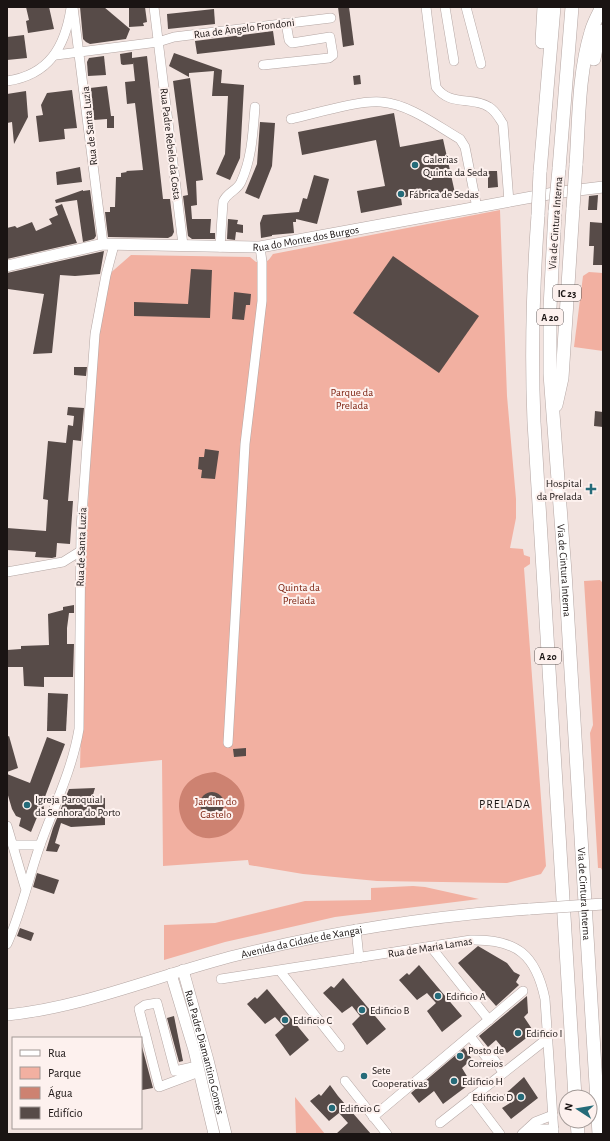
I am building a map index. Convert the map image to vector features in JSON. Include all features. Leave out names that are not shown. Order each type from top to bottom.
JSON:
[{"type":"highway","points":[[544,7],[541,58],[548,72]]},
{"type":"highway","name":"Via de Cintura Interna","points":[[554,7],[540,172],[533,306],[533,401],[575,1089]]},
{"type":"highway","name":"Via de Cintura Interna","points":[[572,7],[555,211],[550,342],[552,422],[565,572],[599,1134]]},
{"type":"highway","points":[[578,129],[581,85],[588,46],[591,31],[602,7]]},
{"type":"highway","points":[[578,129],[597,44],[603,31]]},
{"type":"highway","name":"IC 23","points":[[552,422],[562,378],[578,129]]},
{"type":"main road","name":"Rua do Monte dos Burgos","points":[[7,266],[103,244],[260,247],[554,193],[603,187]]},
{"type":"main road","name":"Avenida da Cidade de Xangai","points":[[7,1015],[47,1010],[74,1004],[183,970],[238,955],[356,928],[439,917],[603,904]]},
{"type":"main road","name":"Rua Padre Diamantino Gomes","points":[[183,970],[208,1060],[226,1134]]},
{"type":"main road","name":"Rua Padre Diamantino Gomes","points":[[170,974],[198,1069],[214,1134]]},
{"type":"street","name":"Rua de Santa Luzia","points":[[72,7],[80,52],[103,244]]},
{"type":"street","points":[[7,81],[18,80],[35,72],[56,55],[69,21],[72,7]]},
{"type":"street","name":"Rua Padre Rebelo da Costa","points":[[154,7],[183,246]]},
{"type":"street","points":[[426,7],[436,87],[441,94],[448,98],[488,106],[496,113],[503,124],[509,202]]},
{"type":"street","points":[[445,7],[454,61]]},
{"type":"street","points":[[466,7],[481,64]]},
{"type":"street","name":"Rua de Ângelo Frondoni","points":[[56,55],[158,42],[174,36],[331,18]]},
{"type":"street","points":[[263,65],[329,58],[333,55],[330,37],[292,43],[289,40],[286,23]]},
{"type":"street","points":[[291,119],[365,102],[380,102],[408,110],[460,139],[465,147],[477,208]]},
{"type":"street","points":[[220,247],[222,202],[225,196],[236,190],[241,182],[251,150],[255,107]]},
{"type":"street","name":"Rua de Santa Luzia","points":[[7,944],[18,918],[25,887],[40,845],[70,770],[79,729],[79,552],[95,334],[106,275],[114,245]]},
{"type":"street","points":[[228,743],[245,444],[262,300],[262,262],[260,247]]},
{"type":"street","points":[[7,572],[63,562],[79,552]]},
{"type":"street","points":[[7,826],[12,852],[25,887]]},
{"type":"street","points":[[12,852],[40,845]]},
{"type":"street","points":[[356,928],[359,958]]},
{"type":"street","name":"Rua de Maria Lamas","points":[[221,979],[471,940],[486,939],[507,943],[524,954],[532,963],[541,980],[545,998],[554,1131]]},
{"type":"street","points":[[431,947],[489,1020]]},
{"type":"street","points":[[280,971],[340,1047]]},
{"type":"street","points":[[373,1117],[523,991]]},
{"type":"street","points":[[157,1004],[175,1071],[198,1069],[159,1087],[139,1009],[144,1005],[157,1004]]},
{"type":"street","points":[[470,1036],[486,1057],[490,1054],[503,1072]]},
{"type":"street","points":[[440,1123],[548,1038]]},
{"type":"street","points":[[345,1081],[387,1134]]},
{"type":"street","points":[[472,1097],[500,1134]]},
{"type":"street","points":[[525,1131],[541,1118],[553,1116]]},
{"type":"street","points":[[525,1131],[554,1131]]},
{"type":"green space","name":"Quinta da Prelada","points":[[500,210],[507,396],[516,499],[516,518],[510,548],[523,549],[524,555],[530,557],[530,564],[524,568],[546,866],[541,874],[507,883],[377,881],[303,874],[249,865],[248,860],[163,866],[162,760],[80,768],[85,560],[97,336],[107,276],[131,255],[250,257],[256,262],[266,262],[273,254]]},
{"type":"green space","points":[[589,272],[603,273],[603,351],[574,347],[583,276]]},
{"type":"green space","points":[[600,580],[603,583],[603,872],[601,868],[598,868],[590,733],[593,725],[584,581]]},
{"type":"green space","points":[[413,886],[425,887],[479,899],[335,917],[225,942],[164,960],[164,925],[215,923],[305,901],[371,900],[371,888]]},
{"type":"green space","points":[[295,1097],[325,1134],[296,1134]]},
{"type":"water","points":[[215,772],[224,775],[238,786],[242,793],[244,809],[242,818],[230,832],[218,837],[203,837],[191,832],[183,822],[179,810],[180,797],[186,785],[198,776]],"holes":[[[213,792],[220,795],[224,806],[218,815],[210,816],[201,809],[201,800],[204,795]]]},
{"type":"building","points":[[26,7],[49,7],[54,29],[28,33],[26,21],[29,20]]},
{"type":"building","points":[[80,7],[104,7],[130,29],[126,39],[90,44],[86,42],[83,39]]},
{"type":"building","points":[[129,7],[145,7],[147,22],[143,23],[144,26],[129,27]]},
{"type":"building","points":[[338,7],[349,7],[354,45],[343,47]]},
{"type":"building","points":[[214,9],[215,24],[168,29],[167,14]]},
{"type":"building","points":[[273,31],[275,45],[197,54],[195,41]]},
{"type":"building","points":[[24,35],[27,58],[7,60],[7,37]]},
{"type":"building","points":[[132,52],[132,58],[147,56],[163,199],[170,199],[174,232],[172,236],[168,238],[108,237],[105,212],[110,212],[110,207],[115,207],[116,177],[121,177],[121,173],[127,172],[126,171],[143,170],[135,103],[127,104],[125,82],[135,81],[133,62],[133,64],[121,64],[120,54]]},
{"type":"building","points":[[174,53],[222,70],[221,83],[244,85],[240,158],[230,180],[216,174],[225,154],[228,96],[212,96],[214,71],[189,73],[189,77],[169,66]]},
{"type":"building","points":[[104,56],[106,75],[88,76],[87,62],[89,58]]},
{"type":"building","points":[[360,75],[361,84],[354,85],[353,76]]},
{"type":"building","points":[[190,78],[203,180],[196,181],[197,205],[191,206],[192,219],[211,219],[210,233],[215,233],[215,239],[192,239],[188,236],[183,196],[188,195],[173,81]]},
{"type":"building","points":[[107,86],[111,116],[114,116],[114,128],[107,128],[107,119],[94,120],[90,88]]},
{"type":"building","points":[[72,90],[77,128],[64,129],[65,139],[39,142],[36,116],[43,115],[41,105],[47,93]]},
{"type":"building","points":[[26,91],[28,117],[14,144],[12,122],[7,123],[7,94]]},
{"type":"building","name":"Galerias Quinta da Seda","points":[[394,113],[400,147],[443,139],[455,193],[439,196],[438,190],[401,198],[402,205],[361,213],[357,191],[385,186],[376,140],[302,155],[298,132]]},
{"type":"building","points":[[260,122],[275,123],[272,166],[259,199],[245,193],[257,164]]},
{"type":"building","points":[[80,167],[82,182],[57,185],[56,172]]},
{"type":"building","points":[[488,171],[497,171],[498,187],[488,188]]},
{"type":"building","points":[[314,175],[329,179],[317,224],[296,219],[296,222],[293,222],[294,233],[272,235],[261,238],[260,223],[263,215],[299,212],[303,198],[307,199]]},
{"type":"building","points":[[83,190],[90,190],[96,236],[94,239],[83,242],[77,200],[56,203],[55,200]]},
{"type":"building","points":[[598,195],[597,210],[588,210],[589,196]]},
{"type":"building","points":[[62,204],[77,243],[7,259],[7,228],[15,226],[17,228],[32,222],[36,231],[52,224],[49,219],[58,215],[55,207]]},
{"type":"building","points":[[228,219],[238,220],[237,224],[243,225],[243,233],[236,232],[235,240],[227,239]]},
{"type":"building","points":[[590,222],[603,223],[603,265],[593,265],[594,246],[589,246]]},
{"type":"building","points":[[104,251],[100,274],[75,276],[60,275],[52,353],[33,354],[44,294],[8,289],[7,273]]},
{"type":"building","points":[[393,256],[479,316],[439,373],[353,313]]},
{"type":"building","points":[[191,269],[212,270],[210,318],[134,316],[134,302],[188,304]]},
{"type":"building","points":[[234,292],[251,294],[250,305],[246,305],[244,320],[232,319]]},
{"type":"building","points":[[74,367],[87,367],[86,376],[74,375]]},
{"type":"building","points":[[68,407],[84,408],[81,441],[73,440],[68,501],[73,501],[70,544],[57,543],[56,557],[52,558],[35,557],[36,552],[7,550],[7,528],[46,531],[48,500],[43,499],[48,441],[66,443],[68,425],[73,426],[74,416],[67,415]]},
{"type":"building","points":[[595,411],[603,412],[603,427],[594,426]]},
{"type":"building","points":[[205,449],[219,451],[215,479],[201,478],[202,470],[198,469],[199,457],[204,457]]},
{"type":"building","points":[[74,605],[74,613],[69,613],[67,628],[67,644],[74,644],[73,677],[44,677],[44,687],[24,686],[23,667],[7,667],[7,650],[21,649],[21,646],[49,645],[48,614],[63,610],[63,607]]},
{"type":"building","points":[[48,693],[68,694],[66,731],[47,731]]},
{"type":"building","points":[[9,736],[18,768],[7,772],[7,737]]},
{"type":"building","points":[[47,737],[65,744],[43,802],[44,809],[40,810],[31,832],[19,826],[21,818],[16,816],[12,809],[7,792],[7,774],[30,783]]},
{"type":"building","points":[[246,748],[246,756],[234,757],[233,749]]},
{"type":"building","points":[[95,788],[92,798],[105,798],[105,825],[71,827],[61,823],[55,843],[60,845],[57,852],[46,851],[53,828],[69,789]]},
{"type":"building","points":[[212,792],[221,795],[224,804],[221,813],[212,816],[203,813],[200,804],[203,795]]},
{"type":"building","points":[[37,873],[59,880],[54,894],[33,887]]},
{"type":"building","points":[[20,928],[34,933],[31,941],[17,936]]},
{"type":"building","points":[[478,946],[507,963],[514,972],[520,975],[516,982],[519,985],[496,1006],[458,963]]},
{"type":"building","name":"Edificio A","points":[[419,965],[462,1016],[442,1032],[427,1011],[436,1003],[427,993],[417,1000],[399,980],[407,973],[409,975]]},
{"type":"building","name":"Edificio B","points":[[343,978],[386,1029],[367,1045],[352,1024],[360,1016],[352,1006],[342,1013],[323,993],[331,986],[334,988]]},
{"type":"building","name":"Edificio C","points":[[267,989],[309,1040],[290,1056],[275,1035],[284,1027],[275,1017],[265,1024],[247,1004],[255,997],[257,999]]},
{"type":"building","points":[[527,996],[528,1013],[524,1017],[534,1032],[507,1053],[496,1040],[488,1047],[479,1036]]},
{"type":"building","points":[[174,1016],[183,1061],[179,1062],[167,1018]]},
{"type":"building","points":[[142,1047],[153,1088],[142,1090]]},
{"type":"building","points":[[464,1048],[472,1059],[462,1068],[471,1083],[443,1104],[434,1091],[419,1103],[411,1093]]},
{"type":"building","name":"Edificio D","points":[[524,1077],[538,1098],[511,1119],[502,1108],[510,1103],[504,1095]]},
{"type":"building","name":"Edificio G","points":[[330,1085],[371,1134],[336,1134],[348,1123],[339,1113],[329,1121],[310,1101],[319,1094],[321,1096]]},
{"type":"place","name":"Galerias Quinta da Seda","points":[[415,165]]},
{"type":"place","name":"Fábrica de Sedas","points":[[401,194]]},
{"type":"place","name":"Hospital da Prelada","points":[[591,489]]},
{"type":"place","name":"Igreja Paroquial da Senhora do Porto","points":[[27,805]]},
{"type":"place","name":"Edificio A","points":[[438,996]]},
{"type":"place","name":"Edificio B","points":[[362,1010]]},
{"type":"place","name":"Edificio C","points":[[285,1020]]},
{"type":"place","name":"Edificio I","points":[[518,1033]]},
{"type":"place","name":"Posto de Correios","points":[[460,1056]]},
{"type":"place","name":"Sete Cooperativas","points":[[364,1076]]},
{"type":"place","name":"Edificio H","points":[[454,1081]]},
{"type":"place","name":"Edificio D","points":[[521,1097]]},
{"type":"place","name":"Edificio G","points":[[332,1108]]},
{"type":"district","name":"PRELADA","points":[[505,804]]},
{"type":"park label","name":"Parque da Prelada","points":[[352,398]]},
{"type":"park label","name":"Jardim do Castelo","points":[[216,807]]}]
